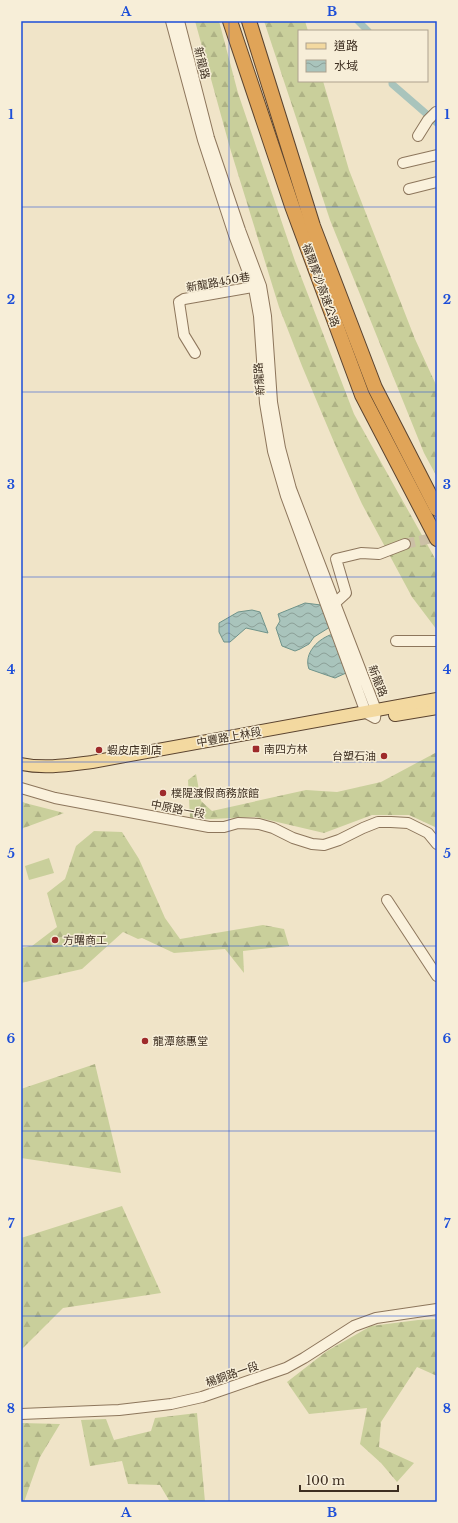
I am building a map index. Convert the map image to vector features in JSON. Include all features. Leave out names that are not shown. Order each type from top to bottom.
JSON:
[{"type":"highway","name":"福爾摩沙高速公路","points":[[230,21],[292,206],[362,395],[437,539]]},
{"type":"highway","name":"福爾摩沙高速公路","points":[[249,21],[318,241],[375,388],[437,509]]},
{"type":"main road","name":"中豐路上林段","points":[[21,771],[47,775],[74,772],[437,699]]},
{"type":"main road","name":"中豐路上林段","points":[[21,764],[35,767],[49,767],[92,762],[372,713],[437,708]]},
{"type":"street","name":"新龍路","points":[[171,21],[203,140],[234,235],[258,287],[265,403],[273,451],[286,496],[372,713]]},
{"type":"street","name":"新龍路","points":[[179,21],[209,138],[240,230],[266,316],[272,402],[280,448],[291,489],[335,603],[372,713]]},
{"type":"street","points":[[418,136],[428,120],[436,112]]},
{"type":"street","points":[[403,163],[437,155]]},
{"type":"street","points":[[409,190],[437,182]]},
{"type":"street","name":"新龍路450巷","points":[[195,353],[184,335],[179,302],[258,287]]},
{"type":"street","points":[[335,603],[346,593],[336,559],[362,553],[379,554],[405,544]]},
{"type":"street","points":[[396,641],[437,641]]},
{"type":"street","name":"中原路一段","points":[[21,788],[55,798],[209,828],[224,827],[238,823],[258,824],[273,828],[293,838],[312,844],[324,845],[339,840],[378,822],[408,823],[428,833],[437,844]]},
{"type":"street","points":[[387,900],[437,976]]},
{"type":"street","name":"楊銅路一段","points":[[21,1414],[119,1410],[171,1404],[202,1397],[286,1368],[354,1326],[376,1318],[437,1309]]},
{"type":"green space","points":[[195,21],[219,21],[238,93],[295,261],[354,414],[437,562],[437,630],[412,597],[362,504],[302,366],[279,307],[230,148]]},
{"type":"green space","points":[[264,21],[305,21],[308,30],[298,30],[298,82],[323,82],[349,170],[415,339],[437,387],[437,477],[424,453],[330,220]]},
{"type":"green space","points":[[437,752],[437,830],[435,827],[409,815],[372,815],[324,833],[256,817],[210,819],[190,818],[188,780],[196,774],[201,801],[212,811],[306,790],[337,792],[381,782]]},
{"type":"green space","points":[[21,801],[25,803],[64,813],[21,829]]},
{"type":"green space","points":[[94,831],[122,832],[139,859],[165,918],[180,939],[263,925],[284,929],[289,946],[243,951],[244,973],[225,949],[174,953],[142,938],[138,939],[123,932],[82,969],[21,983],[21,948],[32,946],[57,927],[47,893],[65,879],[76,846]]},
{"type":"green space","points":[[49,858],[54,873],[29,880],[25,866]]},
{"type":"green space","points":[[95,1064],[121,1173],[21,1158],[21,1089]]},
{"type":"green space","points":[[122,1206],[161,1293],[63,1308],[21,1350],[21,1238]]},
{"type":"green space","points":[[437,1319],[437,1376],[417,1367],[381,1422],[379,1447],[414,1463],[397,1482],[381,1463],[360,1444],[367,1408],[309,1414],[287,1382],[327,1351],[371,1326]]},
{"type":"green space","points":[[197,1413],[205,1502],[170,1502],[160,1485],[128,1484],[122,1461],[90,1466],[81,1420],[106,1419],[114,1440],[151,1431],[155,1418]]},
{"type":"green space","points":[[21,1423],[60,1424],[40,1457],[24,1502],[21,1502]]},
{"type":"water","points":[[305,603],[321,605],[330,627],[314,637],[309,644],[295,651],[282,646],[276,628],[280,621],[278,614]]},
{"type":"water","points":[[252,610],[260,612],[268,633],[246,628],[230,642],[224,642],[219,632],[219,623],[238,612]]},
{"type":"water","points":[[333,634],[346,673],[335,678],[309,669],[308,663],[308,657],[314,647],[322,639]]},
{"type":"waterway","points":[[358,21],[367,30]]},
{"type":"waterway","points":[[392,82],[392,84],[437,123]]},
{"type":"tunnel","points":[[405,544],[437,537]]},
{"type":"place","name":"南四方林","points":[[256,749]]},
{"type":"place","name":"蝦皮店到店","points":[[99,750]]},
{"type":"place","name":"台塑石油","points":[[384,756]]},
{"type":"place","name":"樸隄渡假商務旅館","points":[[163,793]]},
{"type":"place","name":"方曙商工","points":[[55,940]]},
{"type":"place","name":"龍潭慈惠堂","points":[[145,1041]]}]
